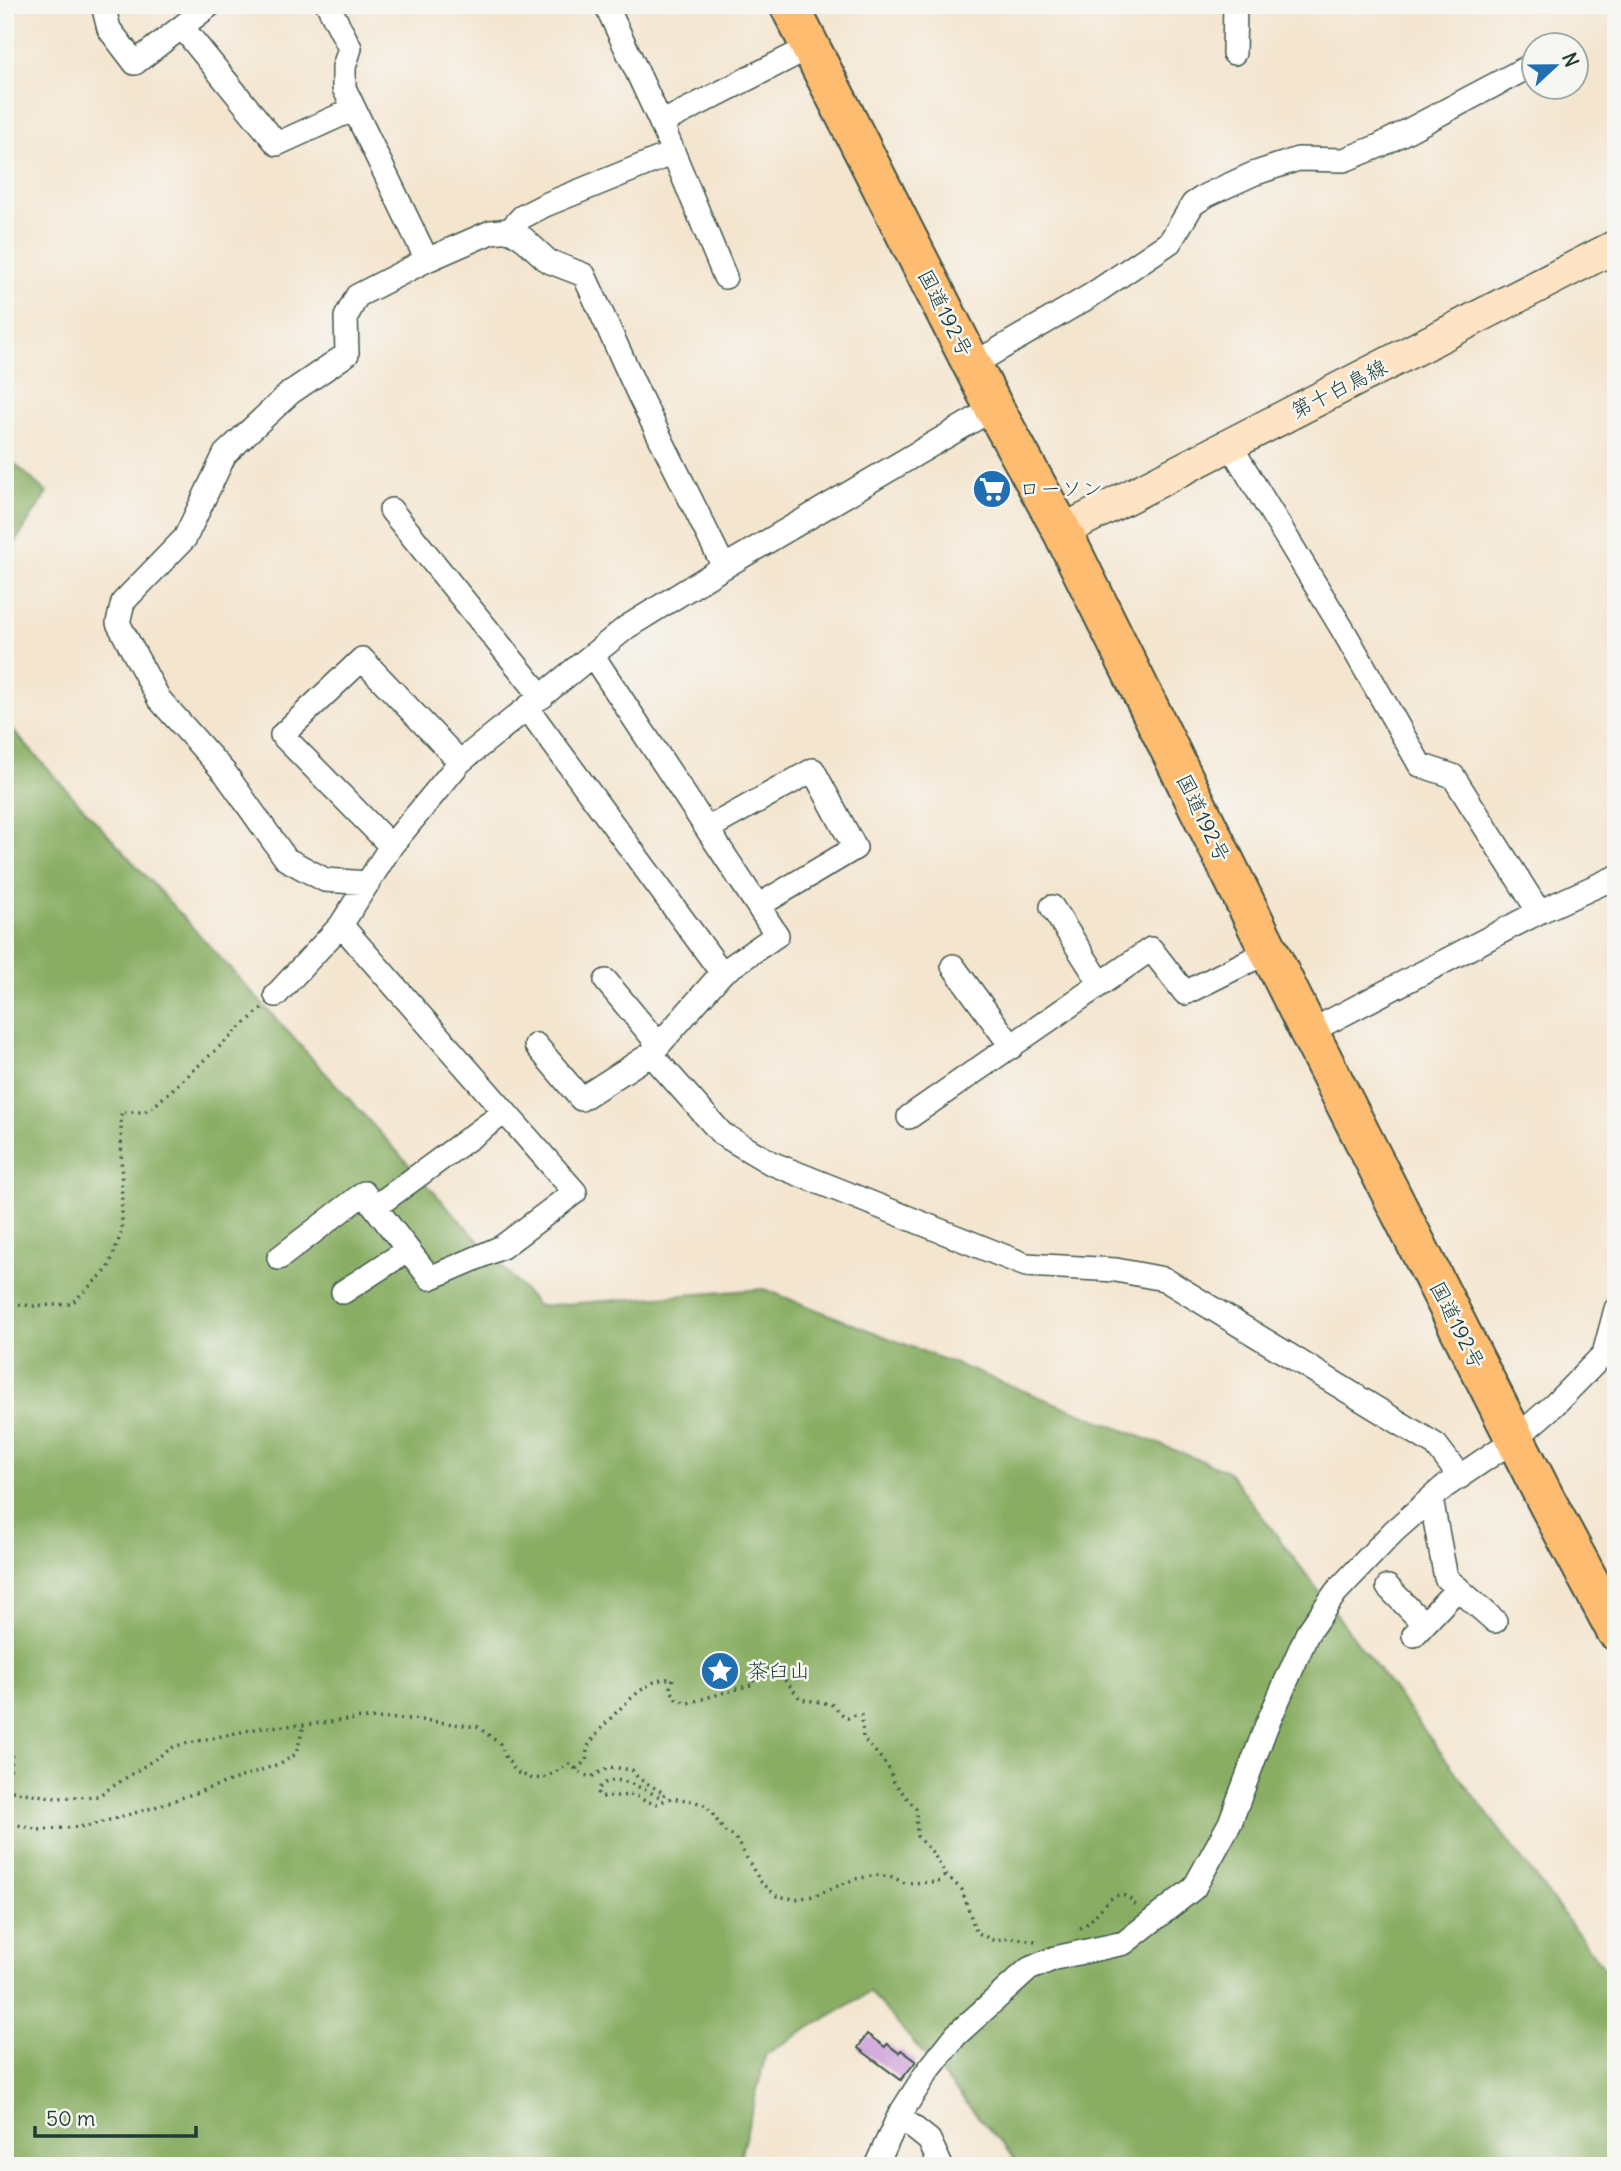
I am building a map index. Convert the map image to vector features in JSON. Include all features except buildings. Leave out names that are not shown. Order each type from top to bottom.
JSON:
[{"type":"highway","name":"国道192号","points":[[789,5],[994,408],[1062,531],[1309,1032],[1515,1440],[1616,1631]]},
{"type":"main road","name":"第十白鳥線","points":[[1062,531],[1616,246]]},
{"type":"street","points":[[103,5],[109,29],[135,62],[210,5]]},
{"type":"street","points":[[328,5],[350,48],[344,67],[344,88],[427,260]]},
{"type":"street","points":[[606,5],[661,123],[725,277]]},
{"type":"street","points":[[1234,53],[1235,5]]},
{"type":"street","points":[[182,27],[277,144],[354,109]]},
{"type":"street","points":[[661,123],[810,47]]},
{"type":"street","points":[[972,365],[1090,296],[1170,242],[1193,204],[1207,195],[1252,174],[1298,159],[1344,160],[1379,146],[1520,71]]},
{"type":"street","points":[[510,230],[522,217],[545,205],[673,153]]},
{"type":"street","points":[[368,883],[325,880],[286,859],[225,773],[159,699],[118,623],[123,602],[185,538],[225,454],[290,393],[347,354],[346,317],[357,296],[427,260],[491,232],[510,230],[548,261],[584,275],[640,397],[724,567]]},
{"type":"street","points":[[276,995],[341,925],[391,846],[460,762],[627,628],[724,567],[994,408]]},
{"type":"street","points":[[1230,445],[1343,630],[1420,765],[1452,776],[1539,912]]},
{"type":"street","points":[[391,510],[535,703],[722,973]]},
{"type":"street","points":[[536,1045],[582,1099],[655,1050],[722,973],[777,935],[593,656]]},
{"type":"street","points":[[391,846],[282,735],[362,659],[460,762]]},
{"type":"street","points":[[707,829],[813,770],[855,848],[758,906]]},
{"type":"street","points":[[1309,1032],[1539,912],[1616,877]]},
{"type":"street","points":[[1052,908],[1101,984]]},
{"type":"street","points":[[279,1258],[364,1193],[430,1278],[502,1247],[575,1192],[341,925]]},
{"type":"street","points":[[909,1117],[1152,949],[1185,993],[1269,951]]},
{"type":"street","points":[[953,965],[1012,1047]]},
{"type":"street","points":[[606,981],[655,1050],[722,1134],[771,1163],[1026,1265],[1116,1270],[1164,1279],[1436,1445],[1460,1477]]},
{"type":"street","points":[[375,1207],[505,1112]]},
{"type":"street","points":[[343,1292],[408,1250]]},
{"type":"street","points":[[876,2166],[899,2116],[927,2072],[957,2035],[1029,1969],[1055,1958],[1124,1942],[1194,1888],[1230,1822],[1266,1727],[1307,1634],[1336,1592],[1394,1531],[1431,1499],[1515,1440],[1554,1405],[1604,1354],[1616,1309]]},
{"type":"street","points":[[1431,1499],[1446,1578],[1495,1621]]},
{"type":"street","points":[[1388,1587],[1419,1630],[1458,1588]]},
{"type":"street","points":[[899,2116],[929,2140],[941,2166]]},
{"type":"path","points":[[5,1303],[34,1306],[71,1304],[108,1269],[122,1231],[121,1112],[144,1112],[153,1107],[276,995]]},
{"type":"path","points":[[576,1769],[586,1761],[587,1747],[594,1738],[620,1709],[647,1685],[665,1678],[673,1679],[670,1688],[676,1699],[688,1703],[754,1684],[751,1667],[754,1664],[761,1665],[786,1678],[800,1699],[831,1704],[848,1718],[857,1713],[861,1715],[863,1738],[880,1756],[894,1782],[916,1810],[918,1836],[933,1853],[946,1875],[962,1890],[976,1932],[992,1940],[1013,1938],[1040,1942]]},
{"type":"path","points":[[5,1735],[13,1758],[5,1790],[57,1798],[98,1796],[175,1746],[264,1727],[363,1718],[413,1719],[478,1727],[500,1744],[516,1772],[533,1779],[547,1777],[569,1764],[583,1775],[591,1777],[610,1767],[632,1770],[638,1778],[665,1794],[661,1797],[622,1781],[608,1781],[599,1787],[597,1792],[601,1797],[635,1795],[656,1804],[671,1798],[707,1806],[725,1832],[734,1836],[760,1881],[777,1896],[795,1899],[814,1896],[855,1879],[876,1875],[892,1877],[905,1883],[938,1882],[946,1875]]},
{"type":"path","points":[[5,1822],[39,1830],[88,1826],[152,1808],[282,1763],[296,1754],[304,1725]]},
{"type":"path","points":[[1076,1930],[1087,1925],[1116,1895],[1132,1900],[1149,1923]]},
{"type":"green space","points":[[5,455],[47,493],[5,558]]},
{"type":"green space","points":[[5,722],[538,1306],[764,1289],[1228,1471],[1616,1984],[1616,2166],[1021,2166],[870,1992],[766,2054],[738,2166],[5,2166]]},
{"type":"place","name":"ローソン","points":[[992,489]]},
{"type":"place","name":"茶臼山","points":[[720,1671]]}]
